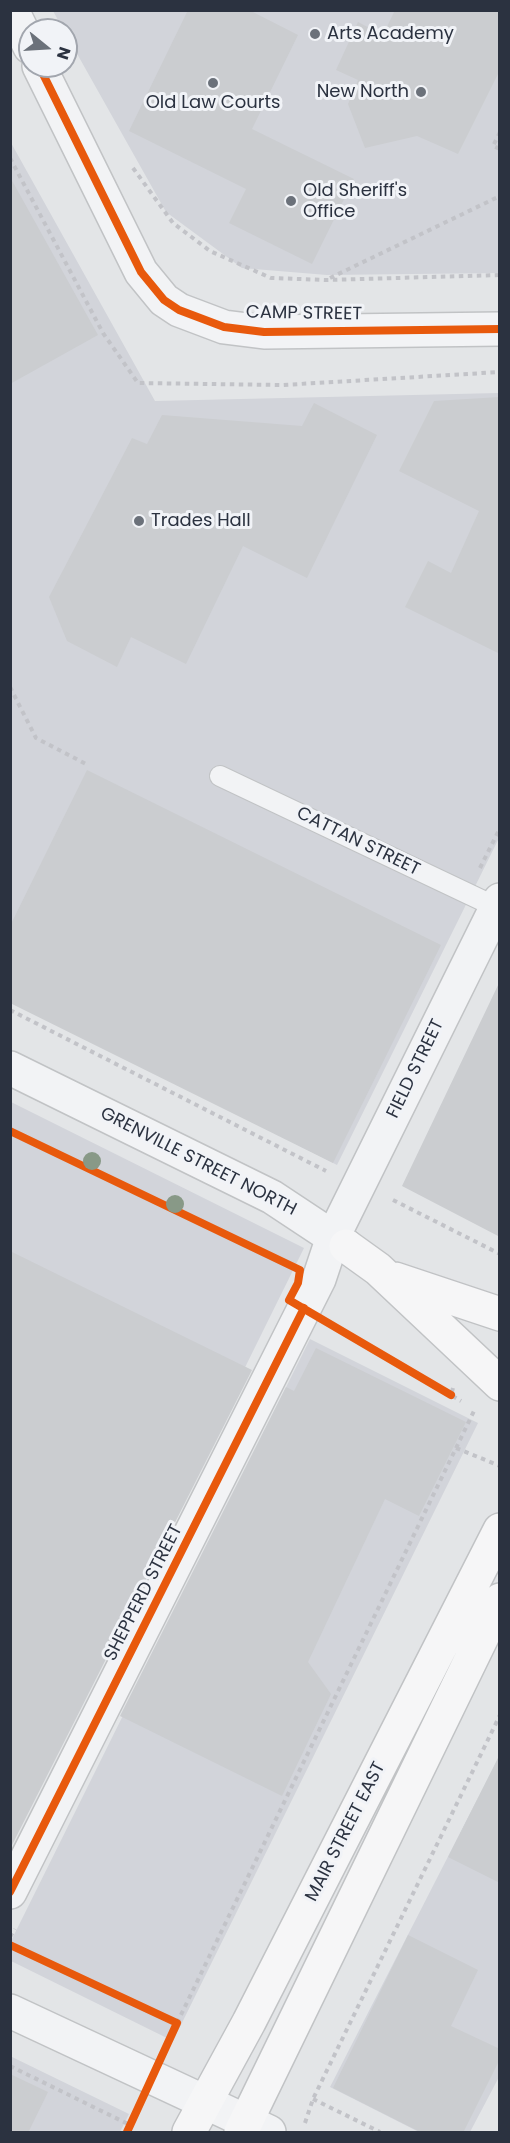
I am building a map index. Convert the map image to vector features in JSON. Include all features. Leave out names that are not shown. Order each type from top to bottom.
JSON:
[{"type":"main road","name":"GRENVILLE STREET NORTH","points":[[339,1241],[395,1280],[500,1314]]},
{"type":"main road","name":"GRENVILLE STREET NORTH","points":[[378,1269],[500,1384]]},
{"type":"main road","name":"MAIR STREET EAST","points":[[189,2133],[249,2022],[500,1530]]},
{"type":"main road","name":"MAIR STREET EAST","points":[[252,2129],[500,1600]]},
{"type":"street","name":"CAMP STREET","points":[[45,78],[141,272],[164,300],[179,310],[224,327],[264,332],[500,329]]},
{"type":"street","name":"FIELD STREET","points":[[339,1241],[498,904]]},
{"type":"street","name":"GRENVILLE STREET NORTH","points":[[10,1068],[272,1197],[339,1241]]},
{"type":"street","name":"SHEPPERD STREET","points":[[10,1892],[339,1241]]},
{"type":"street","points":[[10,2011],[204,2102],[252,2129]]},
{"type":"lane","name":"CATTAN STREET","points":[[220,776],[498,904]]},
{"type":"path","points":[[500,132],[494,146],[500,149]]},
{"type":"path","points":[[129,161],[173,223],[210,251],[271,278],[327,280],[500,275]]},
{"type":"path","points":[[327,280],[500,196]]},
{"type":"path","points":[[10,687],[36,738],[86,764]]},
{"type":"path","points":[[10,1010],[333,1174]]},
{"type":"path","points":[[387,1196],[500,1254]]},
{"type":"path","points":[[441,1389],[451,1395]]},
{"type":"path","points":[[10,2066],[129,2129],[177,2023],[474,1410]]},
{"type":"path","points":[[456,1448],[500,1466]]},
{"type":"path","points":[[302,2133],[314,2099],[500,1715]]},
{"type":"path","points":[[166,2018],[177,2023]]},
{"type":"path","points":[[314,2099],[380,2133]]},
{"type":"shaded area","points":[[53,11],[499,11],[499,273],[327,275],[242,268],[166,212],[78,55],[78,18],[57,18]]},
{"type":"shaded area","points":[[10,141],[155,401],[499,393],[499,838],[337,1165],[11,999]]},
{"type":"shaded area","points":[[11,1102],[304,1248],[11,1841]]},
{"type":"shaded area","points":[[310,1339],[478,1423],[173,2041],[11,1961],[10,1943]]},
{"type":"shaded area","points":[[499,1757],[499,2077],[470,2132],[419,2132],[330,2087]]},
{"type":"shaded area","points":[[10,2056],[129,2114],[120,2132],[11,2132]]},
{"type":"building","name":"Old Law Courts","points":[[188,10],[249,10],[298,35],[252,129],[354,179],[312,264],[229,223],[246,189],[129,131]]},
{"type":"building","name":"New North","points":[[395,10],[500,10],[500,70],[458,154],[417,136],[365,148],[348,104],[358,80],[336,70],[358,22],[383,35]]},
{"type":"building","points":[[10,177],[98,335],[10,384]]},
{"type":"building","points":[[500,397],[500,654],[405,607],[428,561],[451,573],[479,511],[399,471],[434,401]]},
{"type":"building","points":[[314,403],[377,435],[307,578],[243,546],[186,664],[131,637],[117,667],[67,641],[49,597],[132,438],[147,444],[162,415],[302,426]]},
{"type":"building","points":[[87,770],[441,945],[333,1163],[10,1003],[10,926]]},
{"type":"building","points":[[500,981],[500,1237],[402,1186]]},
{"type":"building","points":[[10,1251],[252,1370],[10,1849]]},
{"type":"building","points":[[316,1348],[466,1422],[419,1516],[385,1499],[308,1662],[331,1694],[282,1796],[120,1716],[286,1387],[294,1391]]},
{"type":"building","points":[[500,1754],[500,1883],[448,1857]]},
{"type":"building","points":[[408,1935],[478,1970],[451,2026],[500,2049],[500,2059],[463,2133],[422,2133],[333,2088]]},
{"type":"building","points":[[10,2074],[48,2092],[28,2133],[10,2133]]},
{"type":"cycle path","points":[[45,78],[141,272],[164,300],[179,310],[224,327],[264,332],[500,329]]},
{"type":"cycle path","points":[[10,1131],[300,1270],[298,1283],[289,1300],[451,1395]]},
{"type":"cycle path","points":[[10,1892],[304,1308]]},
{"type":"cycle path","points":[[10,1945],[177,2023],[127,2132]]},
{"type":"place","name":"Arts Academy","points":[[315,34]]},
{"type":"place","name":"Old Law Courts","points":[[213,83]]},
{"type":"place","name":"New North","points":[[421,92]]},
{"type":"place","name":"Old Sheriff's Office","points":[[291,201]]},
{"type":"place","name":"Trades Hall","points":[[139,521]]}]
